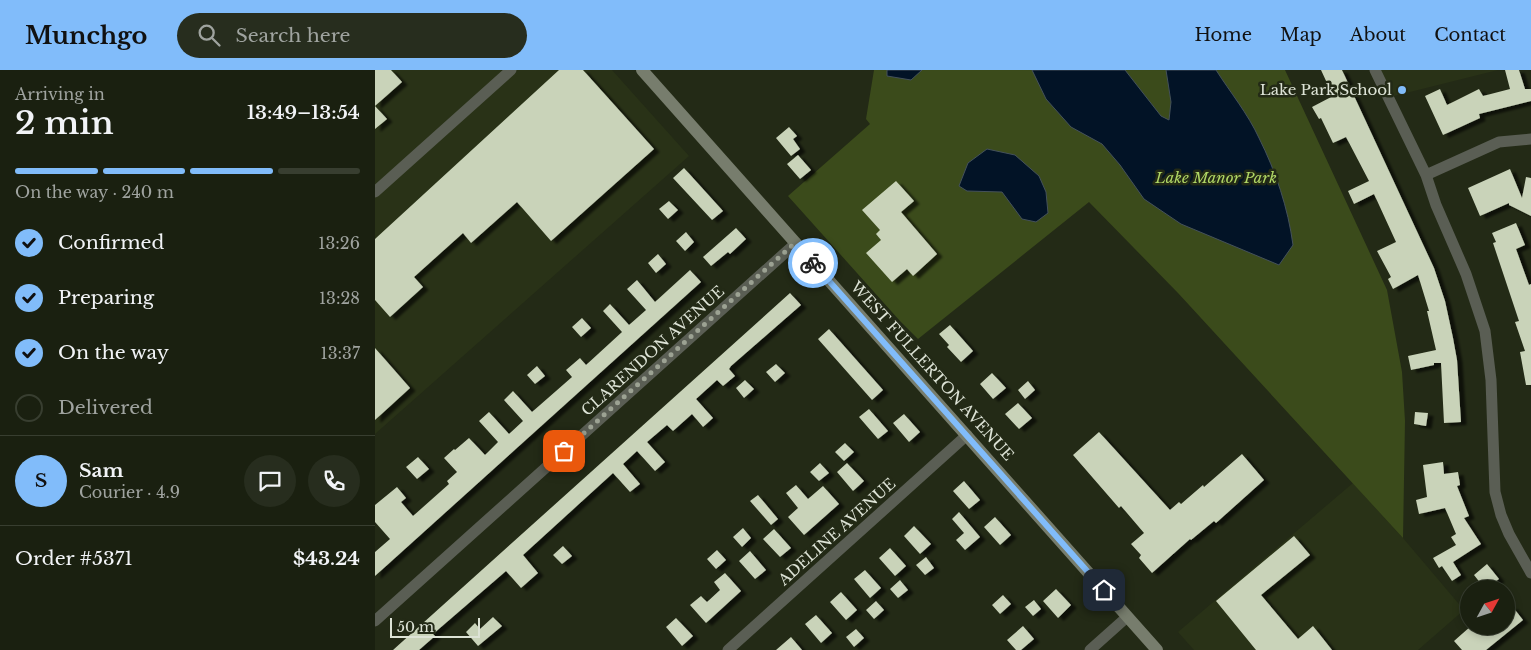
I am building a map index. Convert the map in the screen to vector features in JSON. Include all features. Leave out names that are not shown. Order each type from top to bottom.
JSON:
[{"type":"street","points":[[375,192],[511,70]]},
{"type":"street","name":"WEST FULLERTON AVENUE","points":[[642,70],[1157,650]]},
{"type":"street","points":[[1375,70],[1426,175],[1466,274],[1485,331],[1491,380],[1495,492],[1501,516],[1531,573]]},
{"type":"street","points":[[1426,175],[1499,142],[1531,139]]},
{"type":"street","name":"CLARENDON AVENUE","points":[[375,621],[795,243]]},
{"type":"street","name":"ADELINE AVENUE","points":[[728,650],[967,435]]},
{"type":"street","points":[[1090,650],[1127,616]]},
{"type":"shaded area","points":[[375,70],[612,70],[689,156],[375,434]]},
{"type":"shaded area","name":"Lake Park School","points":[[1378,70],[1498,70],[1390,97]]},
{"type":"shaded area","points":[[1353,483],[1460,605],[1460,613],[1418,650],[1194,650],[1178,632]]},
{"type":"green space","name":"Lake Manor Park","points":[[874,70],[1285,70],[1387,290],[1402,372],[1405,421],[1403,538],[1178,293],[1089,202],[918,339],[788,196],[870,124],[866,119]]},
{"type":"water","points":[[887,70],[922,70],[911,80],[887,76]]},
{"type":"water","points":[[1032,70],[1125,70],[1161,116],[1169,120],[1171,102],[1166,70],[1216,70],[1255,129],[1271,164],[1280,190],[1288,217],[1293,245],[1279,265],[1181,224],[1144,199],[1120,165],[1102,144],[1071,127],[1046,99]]},
{"type":"water","points":[[987,149],[1015,155],[1039,176],[1046,192],[1048,213],[1036,222],[1022,219],[1002,192],[967,191],[959,186],[968,163]]},
{"type":"building","points":[[375,70],[391,70],[402,82],[375,106]]},
{"type":"building","points":[[559,70],[583,70],[654,149],[551,241],[517,202],[471,243],[463,233],[414,277],[423,287],[390,317],[375,300],[375,239]]},
{"type":"building","points":[[1321,70],[1342,70],[1434,268],[1445,301],[1457,360],[1461,422],[1444,423],[1441,363],[1434,363],[1434,365],[1411,370],[1408,356],[1436,350],[1427,311],[1429,311],[1418,275],[1393,289],[1388,279],[1391,277],[1377,251],[1396,242],[1374,194],[1354,204],[1348,191],[1369,181],[1346,137],[1333,143],[1321,118],[1319,119],[1312,107],[1333,96]]},
{"type":"building","points":[[1505,70],[1519,70],[1525,89],[1531,89],[1531,101],[1479,114],[1480,118],[1443,135],[1425,96],[1440,89],[1447,105],[1479,89],[1483,96],[1510,89]]},
{"type":"building","points":[[375,106],[387,119],[375,129]]},
{"type":"building","points":[[789,127],[797,136],[793,139],[800,149],[791,156],[776,138]]},
{"type":"building","points":[[798,155],[811,170],[800,179],[787,164]]},
{"type":"building","points":[[684,168],[723,211],[712,220],[673,178]]},
{"type":"building","points":[[1510,169],[1522,198],[1526,177],[1531,178],[1531,216],[1509,205],[1509,203],[1480,216],[1468,188]]},
{"type":"building","points":[[896,181],[914,201],[901,212],[937,254],[913,276],[907,269],[892,282],[866,253],[881,240],[876,234],[880,230],[862,210]]},
{"type":"building","points":[[669,201],[678,210],[668,219],[659,209]]},
{"type":"building","points":[[1516,223],[1525,245],[1516,249],[1529,285],[1531,284],[1531,385],[1526,385],[1520,352],[1525,351],[1515,322],[1519,321],[1493,243],[1496,242],[1492,233]]},
{"type":"building","points":[[736,228],[746,239],[730,254],[728,252],[711,266],[703,257]]},
{"type":"building","points":[[686,232],[694,242],[685,251],[676,241]]},
{"type":"building","points":[[658,254],[666,264],[656,273],[648,263]]},
{"type":"building","points":[[690,270],[701,282],[375,576],[375,552],[390,539],[375,522],[375,505],[397,487],[406,498],[401,502],[413,516],[449,484],[447,481],[457,472],[444,458],[454,449],[469,438],[485,455],[498,442],[479,421],[489,412],[509,434],[523,421],[504,400],[513,391],[532,412],[572,377],[566,370],[580,358],[586,365],[622,332],[603,311],[610,304],[629,325],[646,310],[627,289],[637,280],[655,302]]},
{"type":"building","points":[[790,293],[801,305],[731,366],[729,369],[735,376],[723,386],[717,380],[696,399],[713,418],[703,427],[692,414],[673,431],[667,425],[647,442],[665,462],[655,471],[637,451],[623,464],[640,484],[630,492],[613,473],[523,555],[538,573],[521,588],[506,571],[433,634],[435,636],[419,650],[393,650]]},
{"type":"building","points":[[582,318],[591,328],[581,337],[572,327]]},
{"type":"building","points":[[950,325],[973,351],[961,362],[947,347],[949,345],[939,334]]},
{"type":"building","points":[[829,329],[883,390],[872,400],[818,339]]},
{"type":"building","points":[[375,348],[410,388],[375,420]]},
{"type":"building","points":[[776,364],[785,373],[775,382],[766,372]]},
{"type":"building","points":[[537,366],[545,376],[535,384],[527,375]]},
{"type":"building","points":[[992,373],[1006,388],[993,399],[980,384]]},
{"type":"building","points":[[745,380],[754,389],[744,398],[736,388]]},
{"type":"building","points":[[1028,381],[1035,390],[1025,399],[1018,390]]},
{"type":"building","points":[[1018,403],[1032,418],[1019,429],[1005,414]]},
{"type":"building","points":[[869,409],[888,431],[878,439],[859,417]]},
{"type":"building","points":[[1415,412],[1428,413],[1426,426],[1414,424]]},
{"type":"building","points":[[904,414],[920,432],[909,442],[893,423]]},
{"type":"building","points":[[1099,432],[1170,510],[1179,502],[1181,504],[1203,485],[1204,487],[1242,454],[1264,480],[1216,523],[1214,521],[1190,539],[1152,573],[1139,558],[1141,555],[1131,544],[1144,533],[1121,506],[1119,508],[1073,455]]},
{"type":"building","points":[[845,443],[854,452],[844,461],[835,452]]},
{"type":"building","points":[[418,457],[429,469],[417,479],[406,467]]},
{"type":"building","points":[[1443,462],[1444,474],[1458,472],[1460,485],[1457,486],[1469,516],[1464,518],[1481,544],[1453,562],[1461,575],[1452,581],[1442,566],[1439,568],[1433,558],[1456,545],[1451,537],[1456,534],[1445,508],[1419,514],[1416,500],[1427,497],[1423,465]]},
{"type":"building","points":[[820,463],[829,473],[819,481],[810,472]]},
{"type":"building","points":[[847,463],[864,481],[853,491],[837,472]]},
{"type":"building","points":[[964,481],[980,500],[969,509],[953,491]]},
{"type":"building","points":[[796,485],[808,499],[823,486],[839,504],[804,535],[788,517],[798,508],[786,493]]},
{"type":"building","points":[[758,495],[778,519],[771,525],[750,501]]},
{"type":"building","points":[[959,512],[980,537],[965,550],[956,540],[964,533],[952,519]]},
{"type":"building","points":[[995,517],[1011,535],[1000,545],[984,527]]},
{"type":"building","points":[[914,526],[931,544],[920,554],[904,536]]},
{"type":"building","points":[[743,528],[751,538],[742,547],[733,537]]},
{"type":"building","points":[[774,529],[791,548],[780,557],[763,539]]},
{"type":"building","points":[[1294,536],[1310,555],[1261,595],[1298,639],[1313,626],[1332,650],[1256,650],[1216,601]]},
{"type":"building","points":[[563,546],[572,556],[562,564],[553,555]]},
{"type":"building","points":[[890,548],[906,566],[895,576],[879,558]]},
{"type":"building","points":[[717,550],[726,560],[716,569],[707,559]]},
{"type":"building","points":[[750,551],[766,570],[755,579],[739,561]]},
{"type":"building","points":[[926,557],[934,568],[925,575],[916,565]]},
{"type":"building","points":[[1487,564],[1499,579],[1478,580],[1474,575]]},
{"type":"building","points":[[865,570],[881,588],[870,598],[854,579]]},
{"type":"building","points":[[725,573],[741,591],[706,623],[690,605],[701,596],[707,602],[720,590],[714,582]]},
{"type":"building","points":[[900,580],[908,590],[898,598],[890,589]]},
{"type":"building","points":[[1056,589],[1071,605],[1058,618],[1043,601]]},
{"type":"building","points":[[841,592],[857,610],[846,620],[830,602]]},
{"type":"building","points":[[1003,595],[1011,604],[1000,614],[992,605]]},
{"type":"building","points":[[1034,600],[1041,609],[1033,616],[1025,607]]},
{"type":"building","points":[[876,601],[884,610],[874,619],[866,610]]},
{"type":"building","points":[[1515,610],[1523,620],[1515,626]]},
{"type":"building","points":[[816,615],[832,633],[821,643],[805,624]]},
{"type":"building","points":[[493,617],[502,626],[478,646],[466,632],[475,623],[480,629]]},
{"type":"building","points":[[676,618],[693,636],[682,646],[666,627]]},
{"type":"building","points":[[1023,626],[1034,639],[1021,650],[1016,650],[1007,640]]},
{"type":"building","points":[[856,629],[864,638],[854,647],[846,637]]},
{"type":"building","points":[[1461,635],[1504,635],[1486,650],[1462,650],[1454,641]]},
{"type":"building","points":[[791,637],[802,650],[776,650]]},
{"type":"way so far","points":[[564,451],[795,243],[813,263]]},
{"type":"place","name":"Lake Park School","points":[[1402,90]]},
{"type":"route","points":[[813,263],[1104,590]]}]
